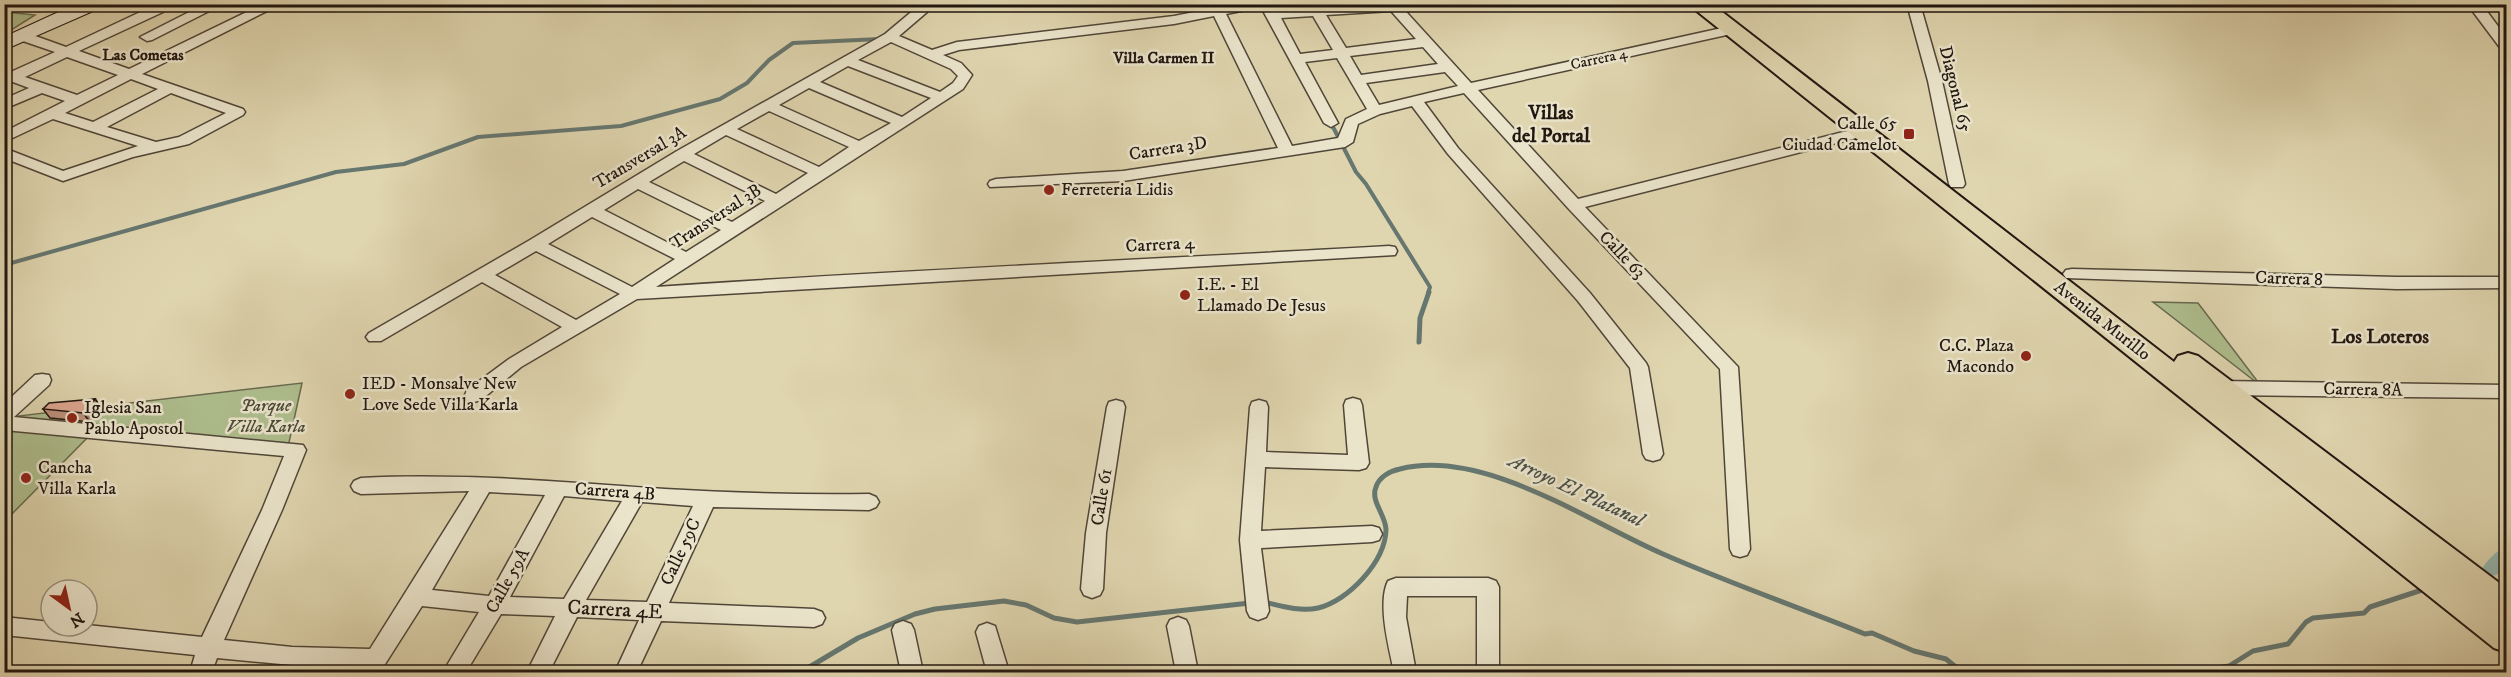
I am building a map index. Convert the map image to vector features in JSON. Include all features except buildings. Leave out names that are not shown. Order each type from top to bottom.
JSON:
[{"type":"main road","points":[[4,44],[93,4]]},
{"type":"main road","name":"Avenida Murillo","points":[[1698,4],[1725,18],[1957,183],[2506,608]]},
{"type":"main road","name":"Avenida Murillo","points":[[1725,18],[1863,132],[2506,638]]},
{"type":"street","points":[[147,37],[217,4]]},
{"type":"street","name":"Diagonal 65","points":[[1913,4],[1935,81],[1957,183]]},
{"type":"street","points":[[4,138],[272,5]]},
{"type":"street","points":[[9,79],[118,28],[152,7]]},
{"type":"street","name":"Transversal 3A","points":[[375,337],[536,244],[682,154],[890,37],[922,7]]},
{"type":"street","name":"Calle 63","points":[[1317,12],[1394,7],[1574,205],[1729,367],[1740,549]]},
{"type":"street","points":[[890,37],[931,55],[957,46],[1220,13],[1265,8],[1317,12],[1375,111]]},
{"type":"street","points":[[1265,8],[1331,123]]},
{"type":"street","points":[[2478,9],[2506,46]]},
{"type":"street","points":[[1220,13],[1287,151]]},
{"type":"street","name":"Carrera 4","points":[[1341,143],[1351,122],[1375,111],[1424,98],[1458,78],[1661,40],[1725,18]]},
{"type":"street","points":[[118,28],[182,48]]},
{"type":"street","points":[[4,152],[63,176],[129,153],[184,141],[238,112],[22,36]]},
{"type":"street","points":[[1295,59],[1427,42]]},
{"type":"street","name":"Transversal 3B","points":[[474,395],[515,363],[633,294],[958,86],[965,75],[956,66],[931,55]]},
{"type":"street","points":[[847,61],[941,97]]},
{"type":"street","points":[[1357,80],[1458,78]]},
{"type":"street","points":[[9,79],[78,101]]},
{"type":"street","points":[[808,82],[902,122]]},
{"type":"street","points":[[8,100],[41,88]]},
{"type":"street","points":[[93,128],[171,88]]},
{"type":"street","points":[[1424,98],[1453,151],[1584,297],[1638,367],[1653,454]]},
{"type":"street","points":[[768,105],[861,147]]},
{"type":"street","points":[[53,114],[157,147]]},
{"type":"street","points":[[725,129],[820,173]]},
{"type":"street","points":[[1574,205],[1863,132]]},
{"type":"street","name":"Carrera 3D","points":[[996,184],[1123,176],[1341,143]]},
{"type":"street","points":[[682,154],[777,201]]},
{"type":"street","points":[[637,182],[733,229]]},
{"type":"street","points":[[592,210],[687,259]]},
{"type":"street","points":[[536,244],[633,294]]},
{"type":"street","name":"Carrera 4","points":[[633,294],[1389,251]]},
{"type":"street","name":"Carrera 8","points":[[2072,274],[2397,283],[2506,283]]},
{"type":"street","points":[[482,275],[577,328]]},
{"type":"street","points":[[4,415],[42,380]]},
{"type":"street","name":"Carrera 8A","points":[[2220,388],[2506,392]]},
{"type":"street","points":[[1257,459],[1359,463],[1353,405]]},
{"type":"street","name":"Calle 61","points":[[1092,589],[1096,532],[1116,407]]},
{"type":"street","points":[[1257,603],[1250,540],[1259,407]]},
{"type":"street","points":[[4,423],[296,450],[272,510],[209,647],[201,672]]},
{"type":"street","name":"Carrera 4B","points":[[361,486],[404,483],[483,485],[636,494],[869,502]]},
{"type":"street","points":[[4,626],[373,666],[483,485]]},
{"type":"street","name":"Calle 59A","points":[[454,672],[495,605],[559,488]]},
{"type":"street","points":[[538,672],[571,607],[636,494]]},
{"type":"street","name":"Calle 59C","points":[[626,672],[706,497]]},
{"type":"street","points":[[1250,540],[1372,534]]},
{"type":"street","points":[[1405,672],[1395,617],[1396,586],[1488,587],[1488,672]]},
{"type":"street","name":"Carrera 4E","points":[[416,597],[495,605],[814,618]]},
{"type":"street","points":[[1178,626],[1187,672]]},
{"type":"street","points":[[903,630],[912,672]]},
{"type":"street","points":[[987,632],[998,672]]},
{"type":"green space","points":[[5,12],[35,15],[5,34]]},
{"type":"green space","points":[[2153,302],[2198,303],[2261,386]]},
{"type":"green space","name":"Parque Villa Karla","points":[[302,383],[288,447],[20,420],[18,416]]},
{"type":"green space","name":"Cancha Villa Karla","points":[[5,427],[89,436],[5,521]]},
{"type":"waterway","points":[[4,265],[336,172],[404,164],[478,137],[621,126],[720,99],[747,83],[769,60],[793,43],[880,39]]},
{"type":"waterway","points":[[1331,123],[1356,172],[1366,184],[1430,287],[1428,293]]},
{"type":"waterway","points":[[1419,342],[1420,318],[1429,292]]},
{"type":"waterway","name":"Arroyo El Platanal","points":[[1264,602],[1291,608],[1318,608],[1329,604],[1352,589],[1372,567],[1384,542],[1386,530],[1384,519],[1375,498],[1377,483],[1385,475],[1396,470],[1432,465],[1466,469],[1500,478],[1535,492],[1688,565],[1865,634],[1872,633],[1914,651],[1946,659],[1962,672]]},
{"type":"waterway","name":"Arroyo El Platanal","points":[[2492,569],[2506,555]]},
{"type":"waterway","name":"Arroyo El Platanal","points":[[2139,672],[2160,668],[2204,670],[2229,666],[2253,651],[2288,644],[2306,622],[2313,618],[2364,613],[2370,607],[2422,590]]},
{"type":"waterway","name":"Arroyo El Platanal","points":[[801,672],[858,638],[915,614],[935,609],[1004,601],[1026,605],[1054,618],[1077,622],[1250,603]]},
{"type":"place","name":"Calle 65 Ciudad Camelot","points":[[1909,134]]},
{"type":"place","name":"Ferreteria Lidis","points":[[1049,190]]},
{"type":"place","name":"I.E. - El Llamado De Jesus","points":[[1185,295]]},
{"type":"place","name":"C.C. Plaza Macondo","points":[[2026,356]]},
{"type":"place","name":"IED - Monsalve New Love Sede Villa Karla","points":[[350,394]]},
{"type":"place","name":"Iglesia San Pablo Apostol","points":[[72,418]]},
{"type":"place","name":"Cancha Villa Karla","points":[[26,478]]},
{"type":"district","name":"Las Cometas","points":[[143,55]]},
{"type":"district","name":"Villa Carmen II","points":[[1164,58]]},
{"type":"district","name":"Villas del Portal","points":[[1551,124]]},
{"type":"district","name":"Los Loteros","points":[[2380,337]]}]
